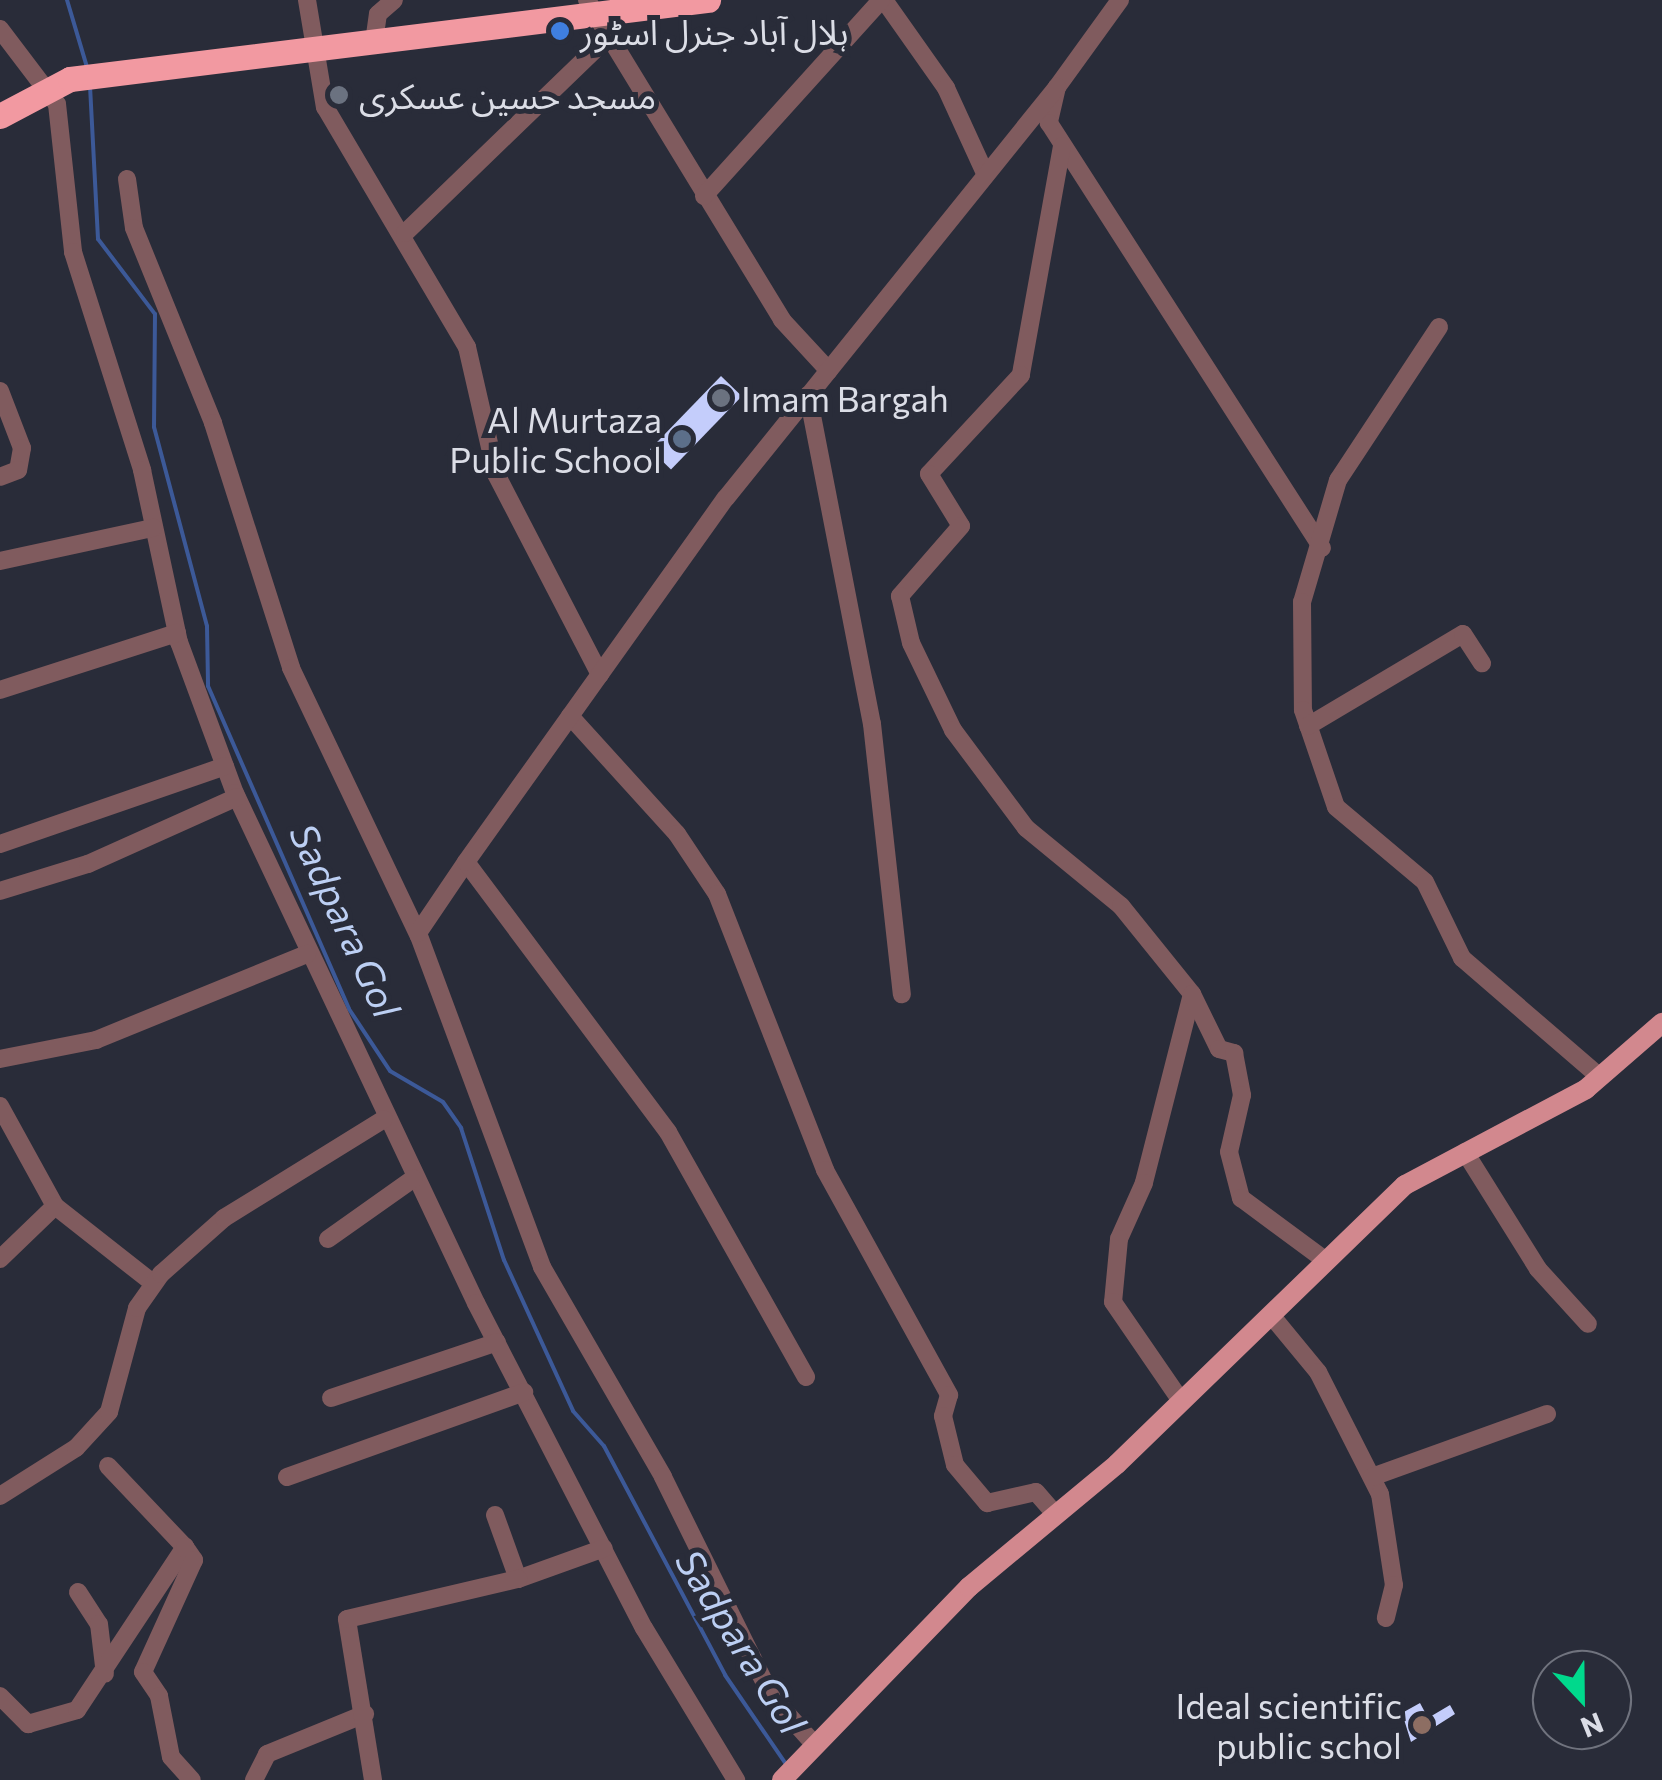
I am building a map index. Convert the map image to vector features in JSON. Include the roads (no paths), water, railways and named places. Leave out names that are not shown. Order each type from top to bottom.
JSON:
[{"type":"highway","points":[[0,116],[70,79],[374,42],[591,7],[708,0]]},
{"type":"main road","points":[[782,1780],[969,1587],[1056,1515],[1181,1401],[1405,1185],[1600,1077],[1662,1023]]},
{"type":"street","points":[[307,0],[325,108],[405,232],[467,348],[512,510],[600,675]]},
{"type":"street","points":[[374,42],[378,14],[394,0]]},
{"type":"street","points":[[704,196],[882,0],[946,88],[984,170]]},
{"type":"street","points":[[418,933],[570,716],[808,395],[984,170],[1057,86],[1120,0]]},
{"type":"street","points":[[591,7],[782,320],[829,370]]},
{"type":"street","points":[[0,29],[57,104],[73,252],[152,528],[176,633],[237,796],[384,1119],[604,1548],[736,1780]]},
{"type":"street","points":[[405,232],[609,36]]},
{"type":"street","points":[[1057,86],[1046,115],[1062,146],[1322,548]]},
{"type":"street","points":[[1062,146],[1021,375],[930,474],[961,526],[900,596],[926,679],[974,758],[1026,828],[1120,906],[1192,994],[1219,1048],[1234,1052],[1242,1095],[1229,1152],[1241,1198],[1326,1261]]},
{"type":"street","points":[[127,179],[134,228],[213,423],[291,668],[418,933],[550,1283],[663,1477],[772,1696],[813,1748]]},
{"type":"street","points":[[1439,326],[1338,480],[1322,548],[1302,602],[1308,726],[1336,807],[1425,882],[1462,958],[1600,1077]]},
{"type":"street","points":[[0,392],[22,448],[18,470],[0,477]]},
{"type":"street","points":[[808,395],[872,724],[902,994]]},
{"type":"street","points":[[0,561],[152,528]]},
{"type":"street","points":[[0,690],[176,633]]},
{"type":"street","points":[[1308,726],[1463,634],[1482,663]]},
{"type":"street","points":[[570,716],[677,834],[717,894],[825,1170],[949,1395],[944,1416],[955,1464],[986,1504],[1036,1492],[1056,1515]]},
{"type":"street","points":[[0,844],[225,766]]},
{"type":"street","points":[[0,892],[88,864],[237,796]]},
{"type":"street","points":[[466,862],[668,1132],[806,1377]]},
{"type":"street","points":[[0,1059],[96,1040],[307,954]]},
{"type":"street","points":[[1181,1401],[1113,1302],[1119,1239],[1144,1183],[1192,994]]},
{"type":"street","points":[[0,1106],[55,1206],[153,1284]]},
{"type":"street","points":[[0,1496],[76,1448],[109,1412],[153,1284],[224,1218],[384,1119]]},
{"type":"street","points":[[1465,1152],[1538,1269],[1588,1324]]},
{"type":"street","points":[[328,1239],[414,1178]]},
{"type":"street","points":[[0,1258],[55,1206]]},
{"type":"street","points":[[1271,1314],[1318,1372],[1372,1477],[1391,1538],[1386,1618]]},
{"type":"street","points":[[331,1398],[498,1342]]},
{"type":"street","points":[[287,1477],[524,1392]]},
{"type":"street","points":[[1372,1477],[1548,1414]]},
{"type":"street","points":[[108,1466],[194,1560],[143,1672],[159,1696],[172,1757],[192,1780]]},
{"type":"street","points":[[495,1515],[518,1579]]},
{"type":"street","points":[[0,1696],[35,1725],[76,1710],[105,1675],[185,1547]]},
{"type":"street","points":[[372,1780],[365,1714],[347,1619],[518,1579],[604,1548]]},
{"type":"street","points":[[78,1592],[100,1624],[105,1675]]},
{"type":"street","points":[[254,1780],[267,1754],[365,1714]]},
{"type":"waterway","name":"Sadpara Gol","points":[[67,0],[87,67]]},
{"type":"waterway","name":"Sadpara Gol","points":[[90,86],[98,239],[155,314],[154,427],[207,626],[208,686],[349,1009],[390,1071],[443,1102],[461,1128],[504,1260],[573,1411],[604,1446],[725,1675],[786,1764]]},
{"type":"place","name":"ہلال آباد جنرل اسٹور","points":[[560,31]]},
{"type":"place","name":"مسجد حسین عسکری","points":[[339,95]]},
{"type":"place","name":"Imam Bargah","points":[[721,398]]},
{"type":"place","name":"Al Murtaza Public School","points":[[682,439]]},
{"type":"place","name":"Ideal scientific public schol","points":[[1422,1725]]}]
